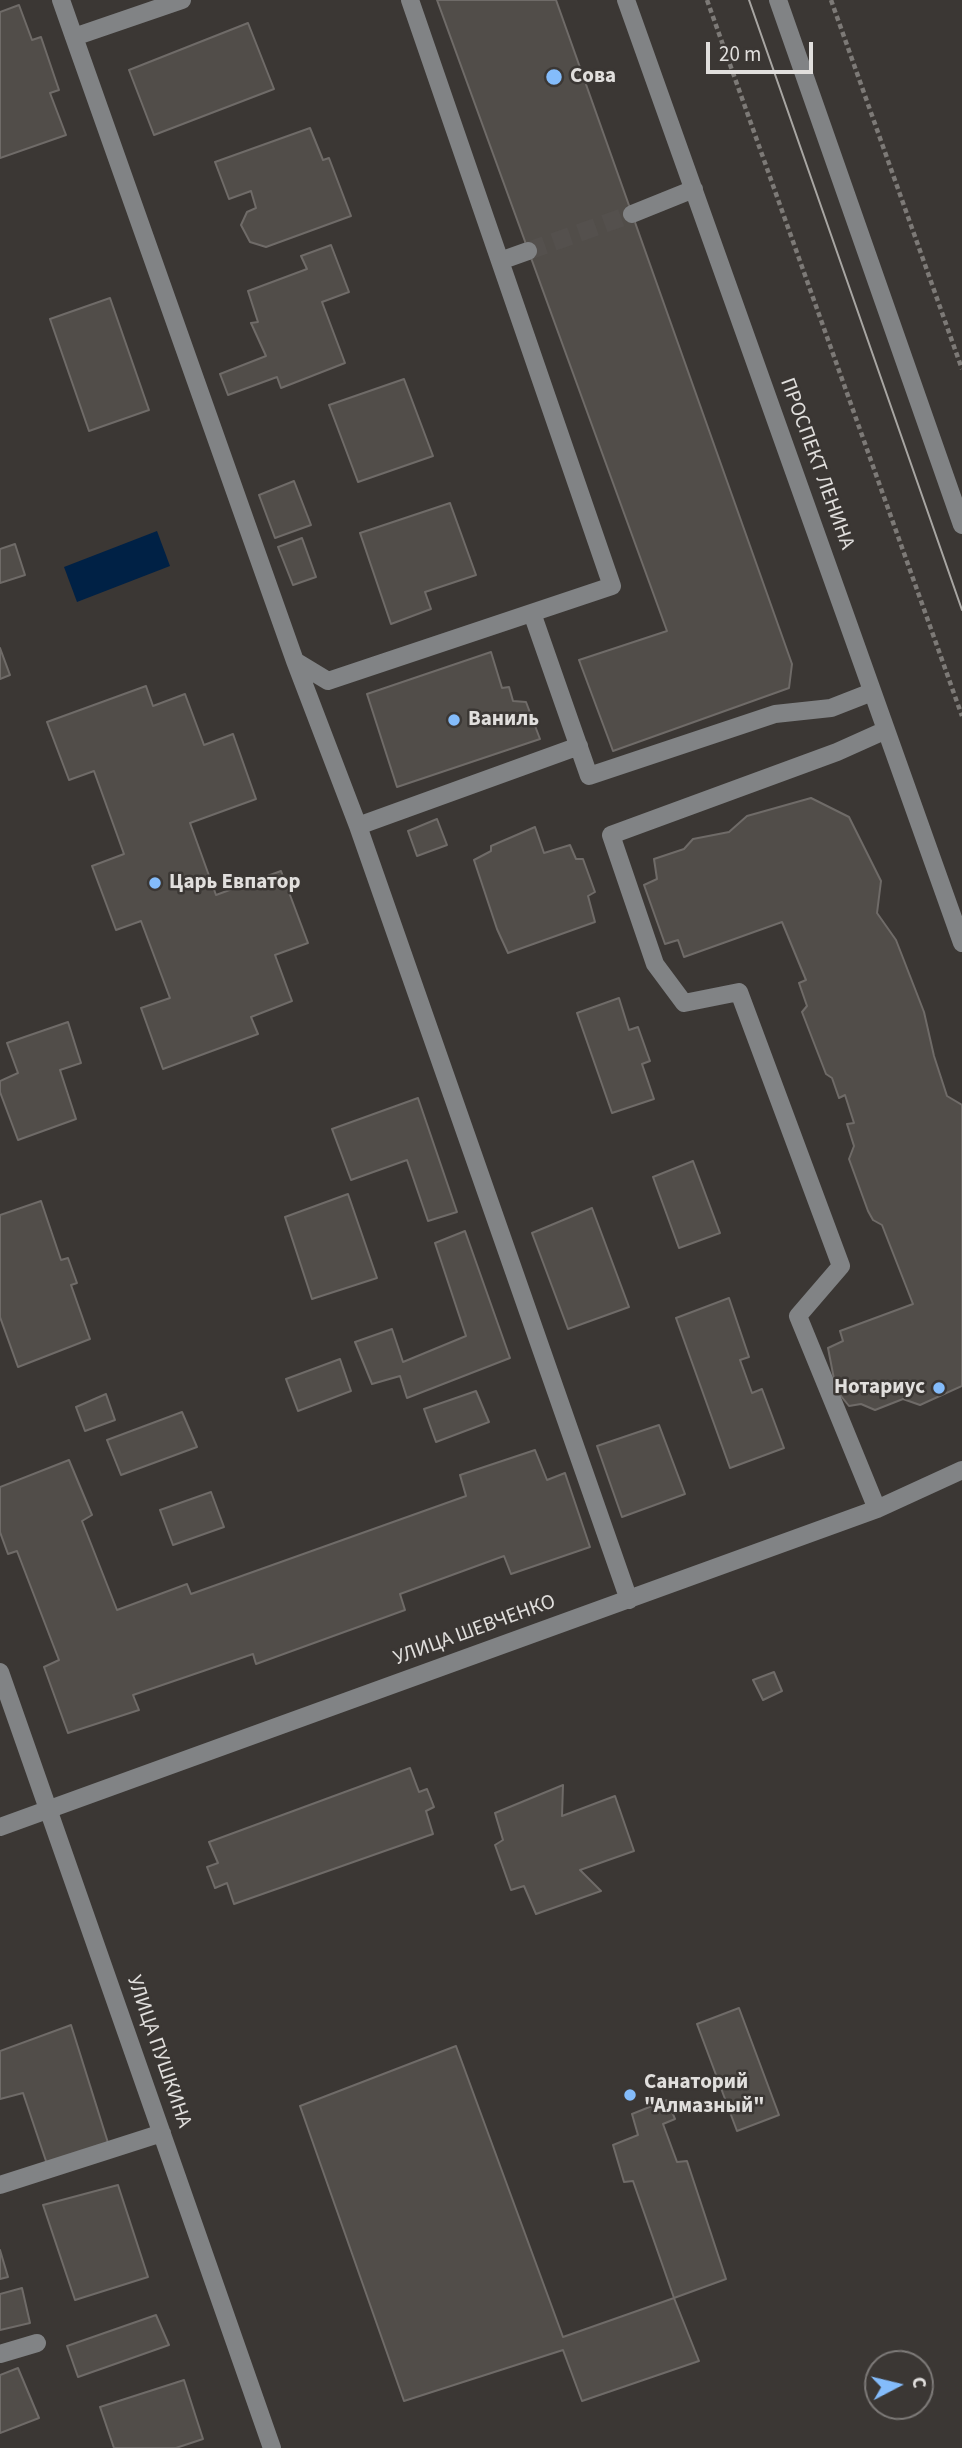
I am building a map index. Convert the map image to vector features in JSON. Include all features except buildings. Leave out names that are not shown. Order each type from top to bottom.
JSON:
[{"type":"street","points":[[61,0],[295,661],[358,826],[629,1600]]},
{"type":"street","points":[[74,37],[182,0]]},
{"type":"street","points":[[295,661],[328,681],[612,586],[410,0]]},
{"type":"street","name":"ПРОСПЕКТ ЛЕНИНА","points":[[626,0],[962,943]]},
{"type":"street","points":[[778,0],[962,525]]},
{"type":"street","points":[[632,214],[694,189]]},
{"type":"street","points":[[500,261],[528,251]]},
{"type":"street","points":[[532,613],[589,776],[775,714],[831,708],[873,692]]},
{"type":"street","points":[[877,1509],[798,1316],[841,1266],[739,992],[684,1003],[655,964],[611,835],[837,752],[886,730]]},
{"type":"street","points":[[358,826],[579,746]]},
{"type":"street","name":"УЛИЦА ШЕВЧЕНКО","points":[[0,1827],[877,1509],[962,1471]]},
{"type":"street","name":"УЛИЦА ПУШКИНА","points":[[0,1672],[272,2448]]},
{"type":"street","points":[[0,2185],[162,2133]]},
{"type":"street","points":[[0,2354],[37,2343]]},
{"type":"path","points":[[708,0],[962,716]]},
{"type":"path","points":[[831,0],[962,369]]},
{"type":"water","points":[[157,531],[170,566],[77,602],[64,567]]},
{"type":"tunnel","points":[[528,251],[632,214]]},
{"type":"tram line","points":[[749,0],[962,610]]},
{"type":"place","name":"Сова","points":[[554,77]]},
{"type":"place","name":"Ваниль","points":[[454,720]]},
{"type":"place","name":"Царь Евпатор","points":[[155,883]]},
{"type":"place","name":"Нотариус","points":[[939,1388]]},
{"type":"place","name":"Санаторий \"Алмазный\"","points":[[630,2095]]}]
